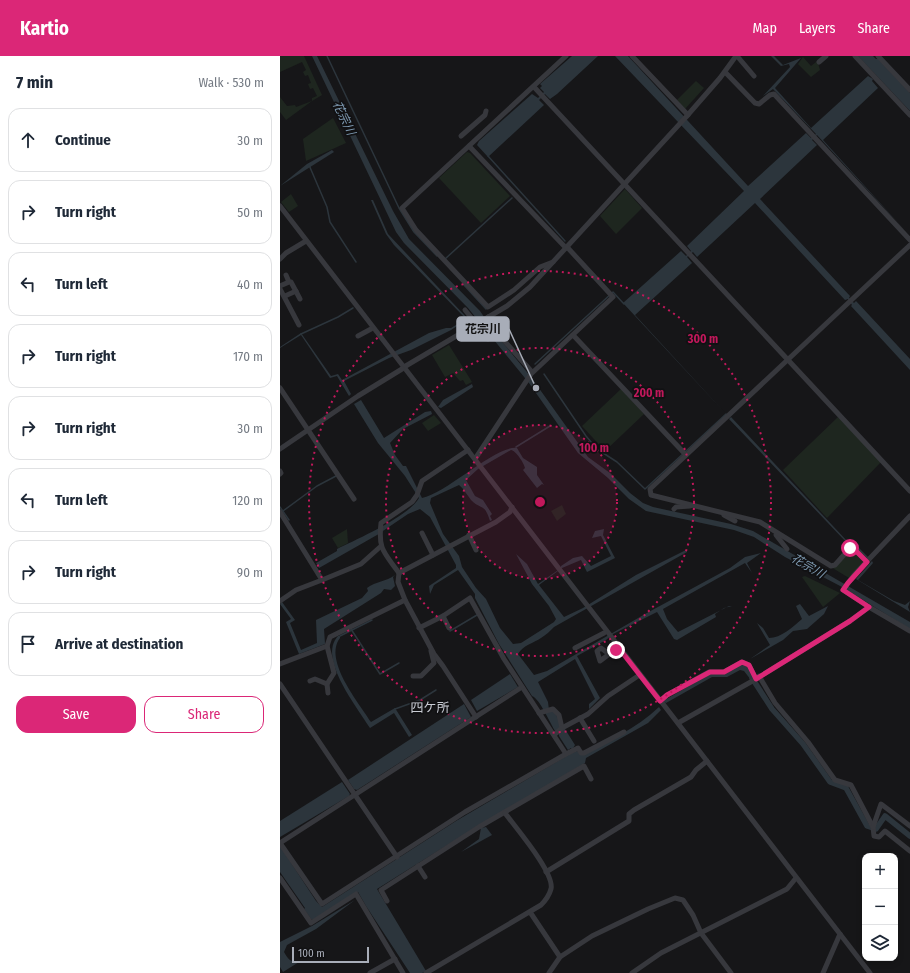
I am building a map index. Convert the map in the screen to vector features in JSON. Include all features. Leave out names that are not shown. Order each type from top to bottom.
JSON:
[{"type":"street","points":[[554,262],[540,267],[514,290],[488,307],[416,230],[402,208],[566,56]]},
{"type":"street","points":[[632,56],[687,116]]},
{"type":"street","points":[[280,449],[403,368],[476,323],[487,318],[519,296],[554,262],[679,125],[725,72],[736,56],[754,76]]},
{"type":"street","points":[[819,62],[826,56]]},
{"type":"street","points":[[855,56],[910,115]]},
{"type":"street","points":[[878,56],[910,90]]},
{"type":"street","points":[[725,72],[755,103],[759,104],[770,94],[774,94],[910,240]]},
{"type":"street","points":[[534,87],[910,492]]},
{"type":"street","points":[[461,136],[485,115],[486,111]]},
{"type":"street","points":[[469,146],[614,297],[532,373],[475,459]]},
{"type":"street","points":[[280,206],[403,368],[475,459],[870,973]]},
{"type":"street","points":[[280,259],[286,253],[306,241]]},
{"type":"street","points":[[867,562],[854,549],[850,548],[835,565],[831,566],[760,522],[651,495],[650,489],[910,245]]},
{"type":"street","points":[[280,286],[289,282],[286,275]]},
{"type":"street","points":[[291,282],[300,299]]},
{"type":"street","points":[[280,289],[299,325]]},
{"type":"street","points":[[285,296],[296,291]]},
{"type":"street","points":[[465,310],[488,339]]},
{"type":"street","points":[[487,318],[532,373]]},
{"type":"street","points":[[358,336],[371,329]]},
{"type":"street","points":[[573,335],[686,455]]},
{"type":"street","points":[[280,388],[354,499]]},
{"type":"street","points":[[468,450],[422,482],[417,495],[412,502],[381,523],[379,539],[380,547],[399,573],[398,582],[419,628],[430,648],[476,717]]},
{"type":"street","points":[[280,471],[282,473],[280,474]]},
{"type":"street","points":[[674,509],[676,507],[688,507],[690,505]]},
{"type":"street","points":[[399,573],[496,522],[510,512],[512,508]]},
{"type":"street","points":[[719,511],[735,521]]},
{"type":"street","points":[[280,512],[322,580]]},
{"type":"street","points":[[910,516],[843,590],[910,631]]},
{"type":"street","points":[[422,533],[433,555]]},
{"type":"street","points":[[469,535],[476,550]]},
{"type":"street","points":[[776,535],[787,548]]},
{"type":"street","points":[[280,600],[296,590],[360,564],[380,547]]},
{"type":"street","points":[[419,628],[443,616],[470,598],[522,687],[566,754]]},
{"type":"street","points":[[328,693],[327,684],[334,673],[327,646],[330,637],[405,600]]},
{"type":"street","points":[[678,723],[758,678],[850,621],[869,607]]},
{"type":"street","points":[[443,616],[449,628]]},
{"type":"street","points":[[575,648],[604,633]]},
{"type":"street","points":[[280,664],[327,646]]},
{"type":"street","points":[[609,654],[618,647]]},
{"type":"street","points":[[413,676],[421,676],[434,663],[430,648]]},
{"type":"street","points":[[660,701],[667,695],[710,672],[724,672],[742,662],[749,665],[775,703],[808,742],[835,780],[851,785],[873,827],[874,836],[879,837],[885,831],[910,851]]},
{"type":"street","points":[[554,735],[638,676]]},
{"type":"street","points":[[310,681],[315,679],[327,684]]},
{"type":"street","points":[[280,684],[397,857]]},
{"type":"street","points":[[522,687],[280,843],[322,904],[465,812],[566,754],[578,748],[581,753],[584,753],[624,732]]},
{"type":"street","points":[[539,713],[553,709],[559,715],[562,728]]},
{"type":"street","points":[[580,718],[594,741]]},
{"type":"street","points":[[546,872],[629,821],[629,814],[634,810],[691,777],[696,770],[707,761]]},
{"type":"street","points":[[387,901],[381,890],[505,813],[584,766],[592,779]]},
{"type":"street","points":[[873,827],[881,804],[910,826]]},
{"type":"street","points":[[426,973],[541,905],[551,889],[551,881],[536,854],[505,813]]},
{"type":"street","points":[[418,866],[425,877]]},
{"type":"street","points":[[280,878],[311,923],[356,894],[403,973]]},
{"type":"street","points":[[632,973],[661,953],[787,889],[796,878]]},
{"type":"street","points":[[549,973],[560,957],[611,926],[675,898],[683,900],[693,915],[701,933],[731,973]]},
{"type":"street","points":[[530,912],[560,957]]},
{"type":"street","points":[[823,973],[840,934]]},
{"type":"street","points":[[370,973],[395,959]]},
{"type":"shaded area","points":[[280,56],[304,56],[322,95],[312,101],[312,98],[317,96],[313,88],[310,89],[308,84],[311,83],[308,75],[305,76],[303,72],[306,70],[302,62],[280,72]]},
{"type":"shaded area","points":[[803,57],[811,66],[816,62],[818,63],[820,70],[811,77],[798,64]]},
{"type":"shaded area","points":[[696,81],[704,88],[685,109],[677,100]]},
{"type":"shaded area","points":[[280,97],[287,106],[295,105],[296,107],[312,101],[286,120],[280,112]]},
{"type":"shaded area","points":[[333,118],[346,143],[306,161],[303,139]]},
{"type":"shaded area","points":[[467,152],[470,153],[510,196],[481,223],[439,178]]},
{"type":"shaded area","points":[[625,189],[642,208],[616,234],[600,216]]},
{"type":"shaded area","points":[[291,194],[298,206],[289,212],[281,202]]},
{"type":"shaded area","points":[[449,345],[472,382],[466,385],[463,380],[460,381],[453,373],[445,377],[432,355]]},
{"type":"shaded area","points":[[621,389],[644,414],[605,451],[582,426]]},
{"type":"shaded area","points":[[434,415],[441,423],[428,431],[422,423]]},
{"type":"shaded area","points":[[838,417],[881,462],[827,518],[783,470]]},
{"type":"shaded area","points":[[562,505],[566,514],[557,521],[551,511]]},
{"type":"shaded area","points":[[347,529],[348,543],[338,548],[332,538]]},
{"type":"shaded area","points":[[850,549],[854,550],[864,562],[849,578],[831,567]]},
{"type":"shaded area","points":[[805,576],[840,593],[823,607],[802,577]]},
{"type":"water","points":[[312,56],[317,56],[393,211],[409,239],[480,311],[495,333],[531,377],[588,457],[610,473],[630,493],[643,503],[653,507],[731,524],[753,531],[910,622],[910,629],[842,587],[785,557],[754,537],[734,530],[646,511],[629,499],[608,478],[578,453],[529,383],[468,308],[404,243],[396,232]]},
{"type":"water","points":[[572,56],[598,56],[557,94],[550,99],[545,94],[539,100],[544,105],[488,157],[477,145],[479,141],[532,94],[538,98],[544,92],[540,88],[542,86],[540,84]]},
{"type":"water","points":[[615,56],[628,56],[748,186],[806,133],[811,138],[816,134],[773,89],[763,96],[790,67],[789,64],[781,66],[771,56],[774,56],[783,65],[801,58],[775,88],[811,128],[868,76],[873,79],[872,81],[878,88],[823,140],[910,236],[817,135],[812,140],[817,145],[760,199],[850,296],[849,298],[854,303],[856,301],[910,359],[910,370],[851,306],[852,305],[848,299],[845,300],[755,203],[697,257],[693,252],[687,257],[692,263],[635,315],[726,414],[623,303],[681,251],[686,256],[691,251],[687,246],[744,191]]},
{"type":"water","points":[[858,56],[873,56],[878,59],[910,93],[910,111]]},
{"type":"water","points":[[332,150],[334,152],[280,186],[307,164]]},
{"type":"water","points":[[371,200],[373,200],[388,234],[468,319],[451,330],[411,350],[389,358],[344,381],[351,394],[349,396],[337,376],[330,378],[301,335],[280,347],[301,333],[331,376],[338,374],[342,380],[429,333],[451,328],[466,319],[394,245],[386,234]]},
{"type":"water","points":[[472,384],[473,387],[441,408],[438,407],[443,400]]},
{"type":"water","points":[[361,400],[384,438],[425,412],[431,411],[432,414],[403,429],[390,443],[395,455],[403,466],[406,466],[422,498],[444,488],[484,461],[508,449],[517,448],[523,458],[537,467],[537,475],[544,485],[542,484],[537,488],[523,470],[525,468],[520,458],[511,450],[478,469],[466,480],[475,496],[483,500],[492,514],[490,516],[492,520],[490,521],[486,511],[471,500],[459,485],[431,498],[430,503],[443,534],[459,556],[462,567],[476,588],[486,599],[500,628],[513,644],[521,643],[554,622],[556,619],[549,606],[532,584],[516,554],[527,564],[538,584],[573,558],[582,556],[591,566],[611,556],[601,536],[592,538],[595,531],[604,529],[603,535],[615,558],[587,572],[581,560],[562,568],[539,585],[564,617],[583,608],[636,575],[686,550],[687,552],[554,627],[543,637],[523,648],[518,654],[534,675],[547,671],[645,614],[730,568],[745,557],[761,553],[747,563],[752,573],[745,563],[663,609],[667,619],[678,632],[720,610],[715,614],[716,617],[677,640],[674,639],[657,612],[613,634],[606,640],[577,656],[600,698],[589,709],[589,704],[595,699],[575,659],[538,682],[548,702],[549,710],[553,710],[575,745],[572,750],[571,748],[568,750],[559,736],[559,733],[555,731],[541,706],[532,696],[499,644],[475,598],[475,594],[458,570],[434,585],[430,594],[429,586],[456,568],[456,565],[430,517],[420,509],[408,514],[377,535],[319,568],[316,563],[337,551],[337,549],[393,520],[404,513],[419,498],[405,476],[378,443],[354,404]]},
{"type":"water","points":[[731,417],[847,541],[854,543],[869,558],[868,559],[855,546],[847,543],[729,419]]},
{"type":"water","points":[[872,561],[873,563],[858,580],[894,601],[905,605],[910,601],[908,607],[910,612],[856,579]]},
{"type":"water","points":[[395,575],[393,577],[395,586],[391,590],[384,589],[381,593],[324,629],[325,644],[299,654],[286,622],[291,619],[280,604],[282,602],[295,620],[290,623],[301,650],[317,643],[316,620],[362,598],[368,591],[367,588]]},
{"type":"water","points":[[800,604],[809,616],[828,606],[824,614],[807,629],[793,631],[783,640],[750,659],[770,645],[757,623],[763,628],[769,638],[778,636],[787,632],[802,619],[796,606]]},
{"type":"water","points":[[338,636],[340,636],[340,638],[336,647],[336,658],[339,669],[351,693],[371,722],[395,708],[412,735],[409,737],[394,713],[370,728],[349,696],[336,670],[332,657],[333,645]]},
{"type":"water","points":[[742,664],[747,666],[753,678],[751,680],[744,671],[740,670],[727,677],[712,677],[666,703],[663,701],[711,673],[724,674]]},
{"type":"water","points":[[510,674],[518,687],[477,711],[471,700]]},
{"type":"water","points":[[464,704],[471,717],[357,790],[354,789],[348,780]]},
{"type":"water","points":[[659,707],[661,710],[648,723],[586,758],[585,763],[377,889],[426,971],[422,973],[410,973],[358,892],[314,920],[311,919],[280,872],[280,846],[316,901],[322,907],[456,821],[570,754],[577,751],[580,754],[622,734],[641,722]]},
{"type":"water","points":[[342,782],[350,794],[349,796],[280,837],[280,821]]},
{"type":"water","points":[[486,827],[492,835],[461,852],[479,839],[481,828]]},
{"type":"water","points":[[355,900],[316,929],[287,945],[284,952],[287,957],[292,961],[299,962],[283,972],[280,967],[280,942],[312,926]]},
{"type":"waterway","points":[[327,56],[399,208],[414,232],[437,256]]},
{"type":"waterway","points":[[488,156],[565,241]]},
{"type":"waterway","points":[[309,165],[327,207],[330,222],[356,262]]},
{"type":"waterway","points":[[445,259],[512,198]]},
{"type":"waterway","points":[[463,284],[486,309]]},
{"type":"waterway","points":[[535,364],[613,292],[624,304]]},
{"type":"waterway","points":[[301,334],[338,317],[353,308]]},
{"type":"waterway","points":[[544,374],[586,436],[597,449],[617,462],[645,489],[726,414]]},
{"type":"waterway","points":[[516,447],[550,426]]},
{"type":"waterway","points":[[283,511],[317,486],[336,476]]},
{"type":"waterway","points":[[280,507],[289,520]]},
{"type":"waterway","points":[[450,631],[477,615]]},
{"type":"waterway","points":[[340,636],[372,620]]},
{"type":"waterway","points":[[351,629],[380,674],[399,663]]},
{"type":"waterway","points":[[752,678],[772,709],[803,744],[830,782],[846,788],[867,826],[876,829],[885,816],[910,836]]},
{"type":"waterway","points":[[395,709],[420,700],[436,690]]},
{"type":"place","name":"花宗川","points":[[536,388]]},
{"type":"district","name":"四ケ所","points":[[430,707]]},
{"type":"route","points":[[616,650],[618,647],[660,701],[667,695],[710,672],[726,672],[742,662],[749,665],[756,679],[850,621],[869,607],[843,590],[854,575],[867,562],[854,549],[850,548]]}]
